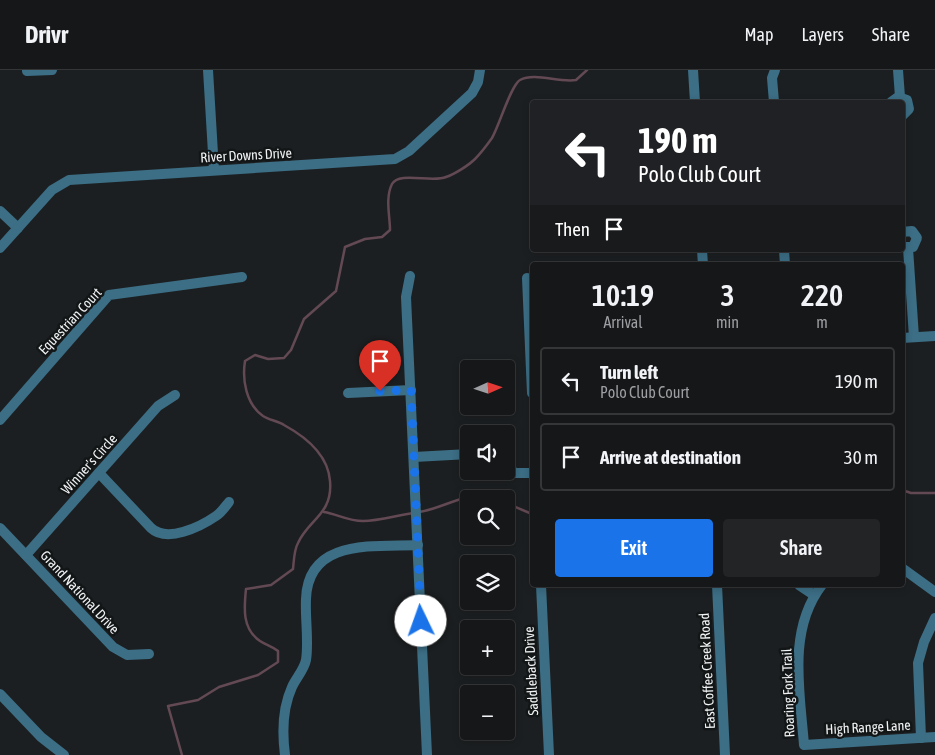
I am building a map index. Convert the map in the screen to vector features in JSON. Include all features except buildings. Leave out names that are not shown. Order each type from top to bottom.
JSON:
[{"type":"street","points":[[27,72],[52,70]]},
{"type":"street","points":[[208,70],[214,170]]},
{"type":"street","name":"River Downs Drive","points":[[0,248],[52,190],[70,180],[395,159],[409,151],[466,100],[476,87],[480,70]]},
{"type":"street","points":[[693,70],[695,100]]},
{"type":"street","points":[[774,100],[772,78],[775,70]]},
{"type":"street","points":[[895,100],[898,70]]},
{"type":"street","points":[[905,100],[907,100],[909,106],[908,112],[905,114]]},
{"type":"street","points":[[0,210],[18,228]]},
{"type":"street","points":[[905,231],[909,230],[917,235],[916,245],[906,247],[914,337]]},
{"type":"street","points":[[410,276],[406,297],[427,755]]},
{"type":"street","name":"Equestrian Court","points":[[0,420],[109,295],[242,277]]},
{"type":"street","points":[[527,278],[530,347]]},
{"type":"street","points":[[905,338],[935,336]]},
{"type":"street","points":[[348,393],[411,390]]},
{"type":"street","name":"Winner's Circle","points":[[26,555],[158,406],[175,394]]},
{"type":"street","points":[[414,457],[460,454]]},
{"type":"street","points":[[99,473],[151,528],[161,535],[176,534],[216,516],[229,502]]},
{"type":"street","points":[[515,474],[530,473]]},
{"type":"street","name":"Grand National Drive","points":[[0,528],[113,647],[127,655],[149,654]]},
{"type":"street","points":[[285,755],[283,720],[291,688],[305,662],[306,597],[314,569],[324,559],[346,549],[418,545]]},
{"type":"street","points":[[905,570],[935,592]]},
{"type":"street","name":"Saddleback Drive","points":[[541,587],[549,755]]},
{"type":"street","name":"East Coffee Creek Road","points":[[718,587],[725,755]]},
{"type":"street","points":[[802,587],[814,595]]},
{"type":"street","name":"Roaring Fork Trail","points":[[804,745],[799,649],[802,628],[814,595],[820,587]]},
{"type":"street","points":[[921,738],[918,663],[924,642],[935,618]]},
{"type":"street","points":[[0,694],[41,737],[64,755]]},
{"type":"street","name":"High Range Lane","points":[[804,745],[935,737]]},
{"type":"waterway","points":[[182,755],[168,706],[198,700],[219,687],[258,675],[278,662],[278,651],[254,636],[247,624],[245,618],[246,589],[271,585],[293,569],[298,543],[324,509],[330,492],[328,471],[314,447],[292,430],[263,416],[253,405],[246,391],[245,361],[255,355],[268,359],[284,358],[291,350],[304,319],[336,291],[345,247],[365,239],[382,237],[390,230],[389,195],[392,184],[396,180],[401,178],[433,179],[446,177],[462,169],[472,161],[482,152],[492,138],[513,89],[520,80],[533,77],[576,80],[587,70]]},
{"type":"waterway","points":[[905,491],[911,493],[935,493]]},
{"type":"waterway","points":[[419,512],[460,499]]},
{"type":"waterway","points":[[515,507],[530,513]]},
{"type":"waterway","points":[[324,512],[363,521],[414,513]]},
{"type":"route","points":[[380,391],[411,390],[421,621]]}]
